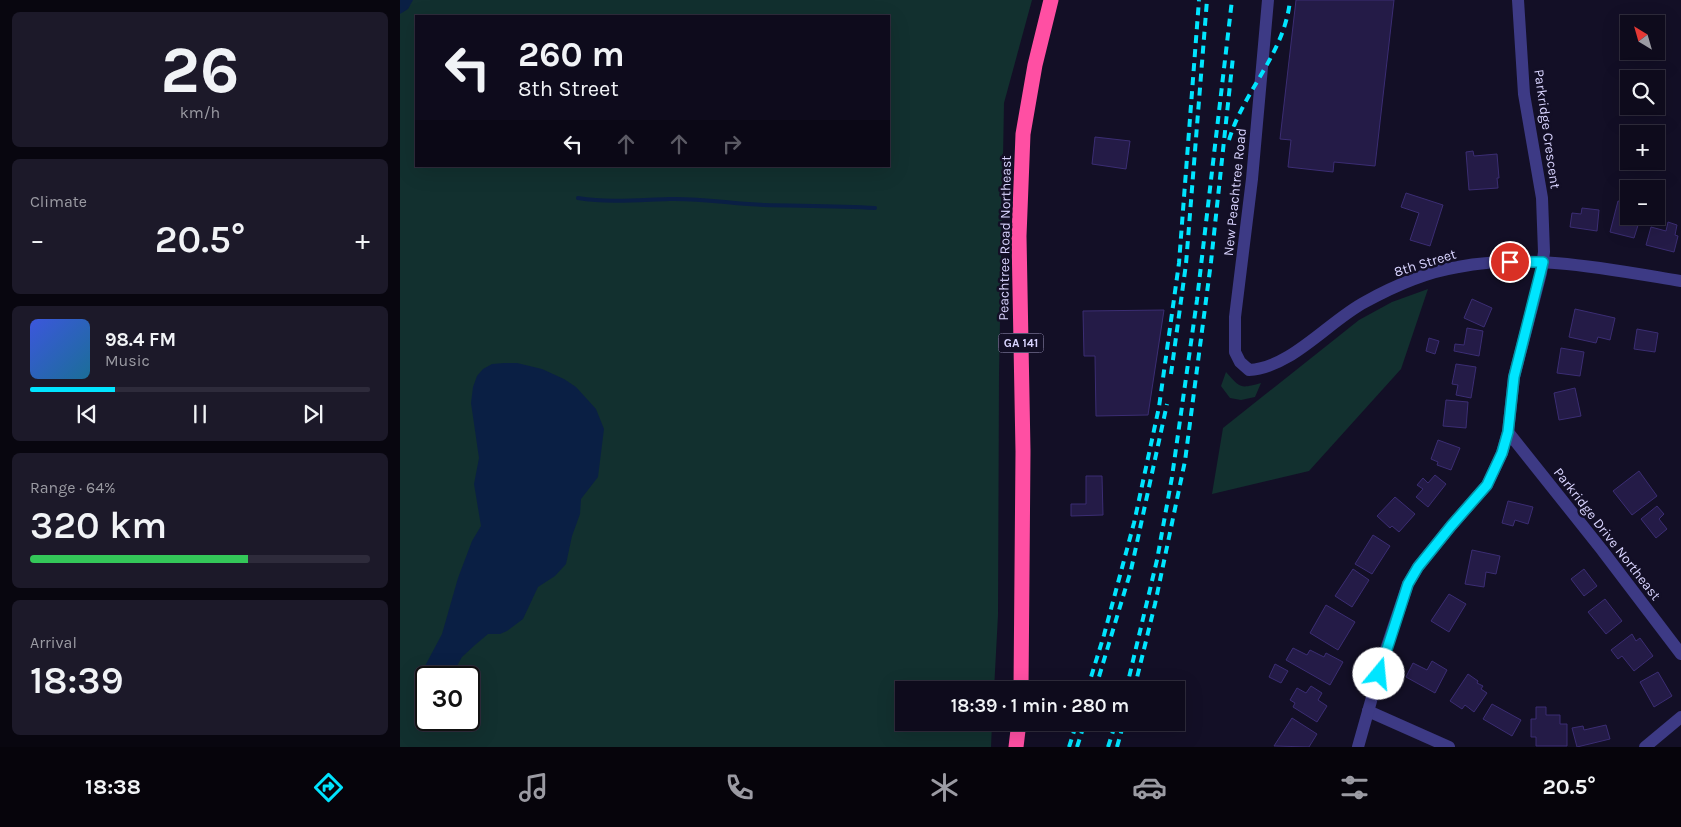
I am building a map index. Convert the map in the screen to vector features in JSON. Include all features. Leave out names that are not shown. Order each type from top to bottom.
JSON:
[{"type":"highway","name":"Peachtree Road Northeast","points":[[1022,681],[1022,451],[1019,236],[1023,134],[1035,65],[1051,0]]},
{"type":"highway","points":[[1016,747],[1018,731]]},
{"type":"street","name":"New Peachtree Road","points":[[1261,370],[1249,370],[1240,362],[1236,352],[1235,317],[1252,180],[1268,0]]},
{"type":"street","name":"Parkridge Crescent","points":[[1358,747],[1384,655],[1408,584],[1418,567],[1487,485],[1502,453],[1508,432],[1514,377],[1543,262],[1542,198],[1524,94],[1518,0]]},
{"type":"street","name":"8th Street","points":[[1261,370],[1282,362],[1364,302],[1415,279],[1458,267],[1500,263],[1543,262],[1681,281]]},
{"type":"street","name":"Parkridge Drive Northeast","points":[[1508,432],[1602,550],[1681,654]]},
{"type":"street","points":[[1368,710],[1449,747]]},
{"type":"street","points":[[1645,747],[1681,717]]},
{"type":"green space","points":[[400,0],[1032,0],[1004,103],[999,375],[998,615],[994,681],[895,681],[895,731],[992,731],[991,747],[400,747]]},
{"type":"green space","points":[[1428,289],[1401,369],[1309,471],[1212,494],[1223,428],[1359,320],[1392,302]]},
{"type":"green space","points":[[1226,372],[1241,386],[1261,383],[1255,397],[1241,400],[1230,398],[1221,386]]},
{"type":"water","points":[[400,0],[413,0],[408,9],[400,14]]},
{"type":"water","points":[[517,363],[542,369],[576,387],[596,409],[604,429],[598,477],[581,499],[580,514],[572,536],[566,564],[555,576],[538,587],[523,619],[500,634],[488,634],[462,657],[457,666],[425,666],[442,634],[458,578],[472,541],[481,526],[474,484],[479,458],[471,403],[473,387],[477,376],[483,369],[492,364]]},
{"type":"building","points":[[1296,0],[1394,0],[1375,166],[1334,162],[1333,172],[1288,167],[1291,140],[1280,139]]},
{"type":"building","points":[[1095,137],[1130,141],[1126,169],[1092,164]]},
{"type":"building","points":[[1473,151],[1474,156],[1497,154],[1498,188],[1469,190],[1466,152]]},
{"type":"building","points":[[1406,193],[1443,205],[1430,246],[1410,240],[1419,213],[1401,207]]},
{"type":"building","points":[[1618,201],[1620,202],[1620,225],[1638,225],[1634,238],[1610,232]]},
{"type":"building","points":[[1582,208],[1599,210],[1597,231],[1570,227],[1572,213],[1581,214]]},
{"type":"building","points":[[1668,222],[1677,225],[1675,235],[1678,236],[1674,252],[1646,245],[1651,227],[1666,231]]},
{"type":"building","points":[[1472,299],[1492,308],[1484,327],[1464,318]]},
{"type":"building","points":[[1575,309],[1615,318],[1610,340],[1598,337],[1596,343],[1569,337]]},
{"type":"building","points":[[1164,310],[1148,415],[1096,416],[1095,356],[1084,356],[1083,311]]},
{"type":"building","points":[[1467,328],[1483,331],[1479,356],[1454,351],[1455,344],[1464,345]]},
{"type":"building","points":[[1637,329],[1658,333],[1655,352],[1634,349]]},
{"type":"building","points":[[1429,338],[1439,341],[1435,354],[1426,351]]},
{"type":"building","points":[[1561,348],[1584,352],[1580,376],[1557,373]]},
{"type":"building","points":[[1456,364],[1476,367],[1471,398],[1456,395],[1458,385],[1452,384]]},
{"type":"building","points":[[1575,388],[1581,416],[1559,420],[1554,393]]},
{"type":"building","points":[[1446,400],[1468,402],[1466,428],[1443,426]]},
{"type":"building","points":[[1438,440],[1460,448],[1451,470],[1437,465],[1438,462],[1431,459]]},
{"type":"building","points":[[1639,471],[1657,496],[1632,515],[1613,491]]},
{"type":"building","points":[[1435,475],[1446,484],[1428,507],[1416,497],[1423,489],[1417,485],[1423,478],[1428,483]]},
{"type":"building","points":[[1086,476],[1102,476],[1103,515],[1071,516],[1071,504],[1086,504]]},
{"type":"building","points":[[1395,497],[1415,514],[1399,532],[1392,526],[1390,528],[1377,516]]},
{"type":"building","points":[[1508,501],[1533,507],[1528,524],[1515,520],[1513,526],[1502,523]]},
{"type":"building","points":[[1657,506],[1664,514],[1659,519],[1667,529],[1656,538],[1641,519]]},
{"type":"building","points":[[1373,535],[1390,546],[1372,574],[1355,564]]},
{"type":"building","points":[[1472,550],[1500,556],[1496,574],[1486,572],[1484,587],[1465,584]]},
{"type":"building","points":[[1353,569],[1369,580],[1352,607],[1335,596]]},
{"type":"building","points":[[1584,569],[1597,586],[1584,596],[1571,579]]},
{"type":"building","points":[[1449,594],[1466,604],[1449,632],[1431,621]]},
{"type":"building","points":[[1605,599],[1622,621],[1606,634],[1588,612]]},
{"type":"building","points":[[1326,605],[1355,622],[1338,650],[1310,633]]},
{"type":"building","points":[[1632,634],[1636,641],[1640,638],[1653,656],[1634,671],[1622,656],[1618,659],[1611,650]]},
{"type":"building","points":[[1293,648],[1307,655],[1310,650],[1324,657],[1326,653],[1343,662],[1330,685],[1286,660]]},
{"type":"building","points":[[1432,661],[1447,670],[1435,693],[1406,677],[1413,663],[1427,670]]},
{"type":"building","points":[[1275,664],[1288,671],[1281,683],[1269,677]]},
{"type":"building","points":[[1658,672],[1672,696],[1654,707],[1640,682]]},
{"type":"building","points":[[1468,674],[1483,686],[1481,689],[1487,693],[1474,712],[1465,705],[1462,709],[1450,701]]},
{"type":"building","points":[[1311,686],[1322,693],[1318,700],[1327,706],[1317,722],[1293,707],[1295,703],[1290,700],[1297,688],[1306,693]]},
{"type":"building","points":[[1492,704],[1521,720],[1512,736],[1483,719]]},
{"type":"building","points":[[1536,707],[1546,707],[1546,715],[1560,715],[1560,724],[1567,724],[1567,746],[1536,746],[1536,737],[1531,737],[1531,719],[1536,719]]},
{"type":"building","points":[[1292,718],[1317,734],[1309,747],[1274,746]]},
{"type":"building","points":[[1606,725],[1610,739],[1577,747],[1572,728],[1583,726],[1584,730]]},
{"type":"waterway","points":[[578,198],[612,201],[681,199],[741,204],[875,208]]},
{"type":"railway","points":[[1090,681],[1134,523],[1159,407],[1179,263],[1199,0]]},
{"type":"railway","points":[[1171,374],[1186,264],[1207,0]]},
{"type":"railway","points":[[1128,681],[1157,560],[1172,477],[1197,300],[1232,0]]},
{"type":"railway","points":[[1229,140],[1244,104],[1280,37],[1287,19],[1290,0]]},
{"type":"railway","points":[[1136,681],[1155,604],[1185,461],[1211,262],[1233,57]]},
{"type":"railway","points":[[1098,681],[1131,570],[1167,404]]},
{"type":"railway","points":[[1069,747],[1074,731]]},
{"type":"railway","points":[[1077,747],[1082,731]]},
{"type":"railway","points":[[1108,747],[1113,731]]},
{"type":"railway","points":[[1117,747],[1121,731]]},
{"type":"route","points":[[1379,674],[1408,584],[1418,567],[1487,485],[1502,453],[1508,432],[1514,377],[1542,273],[1543,262],[1510,262]]}]
